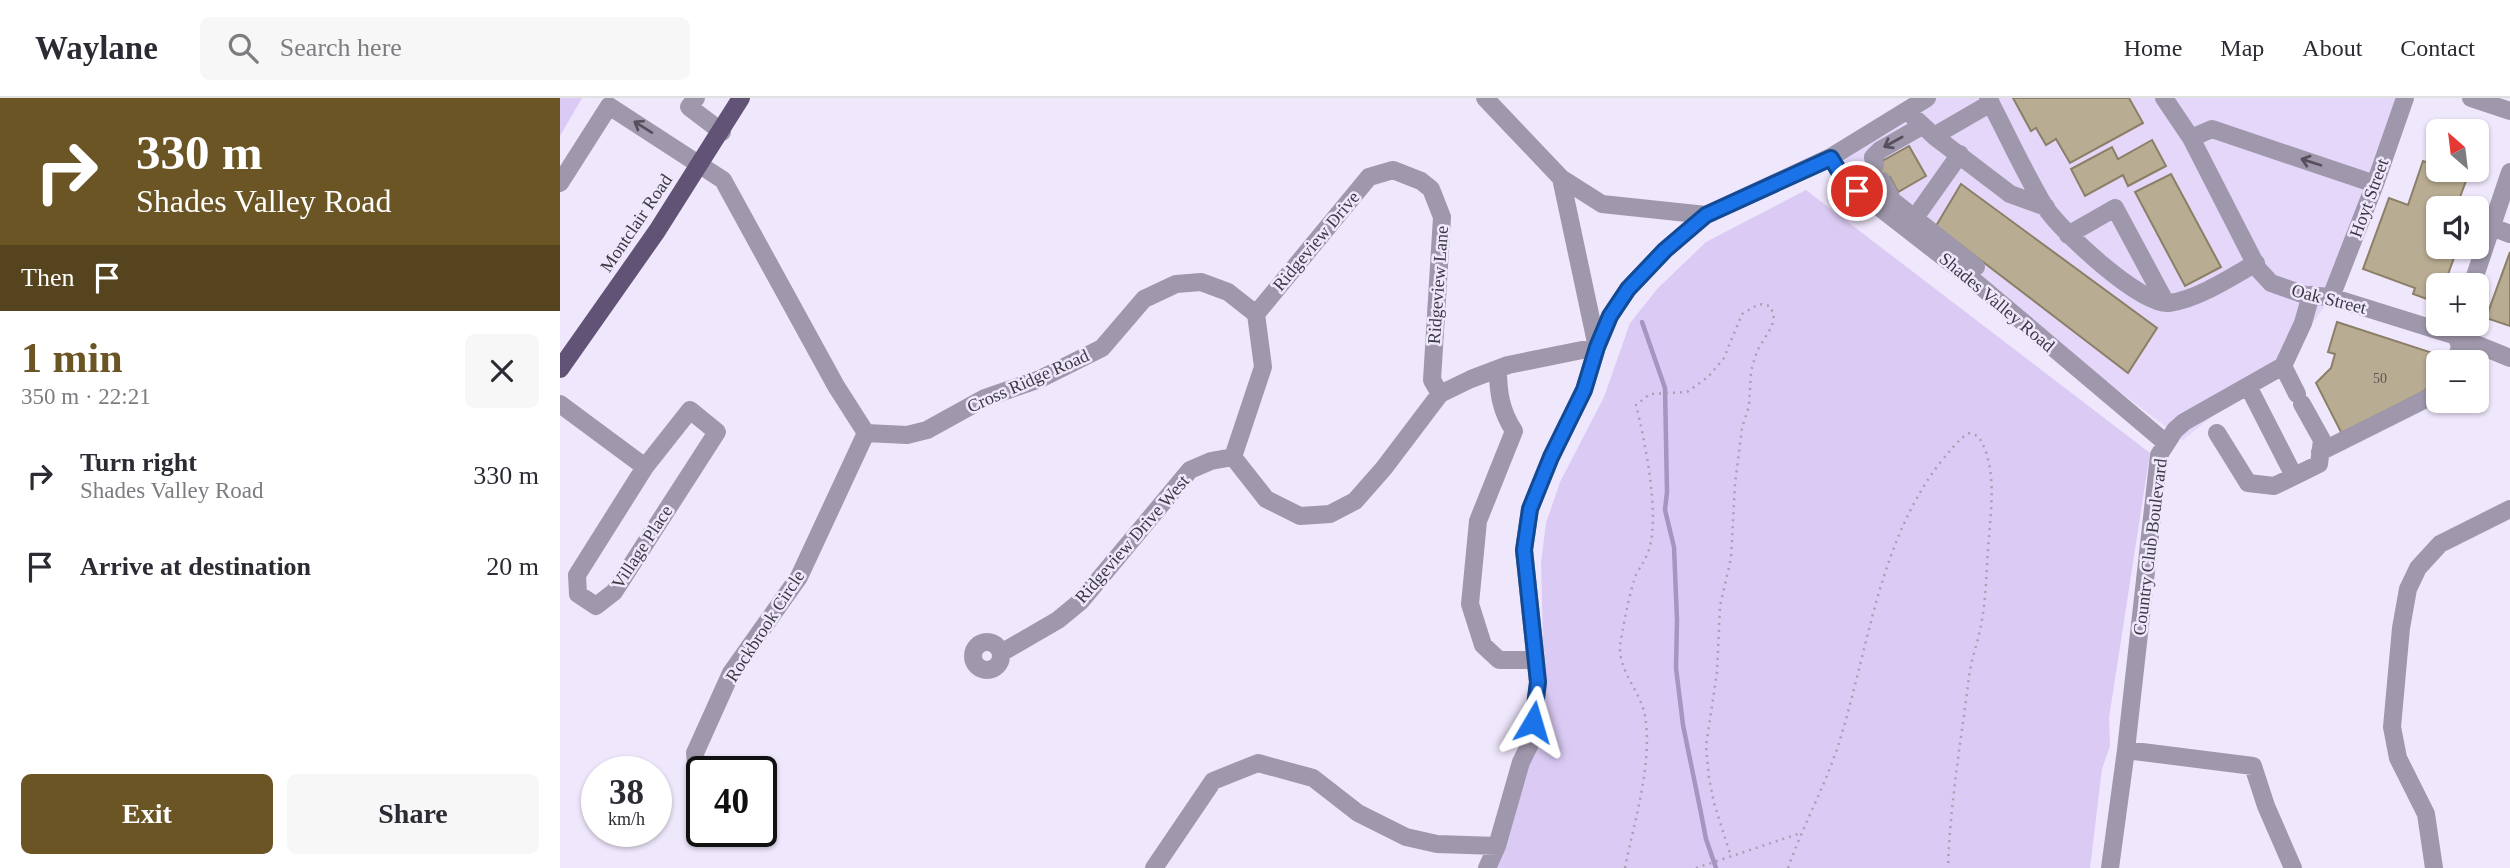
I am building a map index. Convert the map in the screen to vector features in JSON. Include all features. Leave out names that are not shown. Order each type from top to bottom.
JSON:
[{"type":"main road","name":"Montclair Road","points":[[560,369],[657,230],[722,132],[741,98]]},
{"type":"street","points":[[696,98],[689,107],[722,132]]},
{"type":"street","points":[[1485,98],[1561,178],[1602,204],[1706,215]]},
{"type":"street","name":"Oak Street","points":[[2164,98],[2191,138],[2256,263],[2272,283],[2311,295],[2331,297],[2426,322]]},
{"type":"street","name":"Hoyt Street","points":[[2331,297],[2405,98]]},
{"type":"street","points":[[2471,98],[2510,111]]},
{"type":"street","points":[[1985,275],[1893,201],[1873,157],[1880,150],[1928,131],[1990,101],[2046,207],[2068,235],[2131,288],[2149,298],[2166,303],[2185,299],[2256,263]]},
{"type":"street","points":[[1487,868],[1497,846],[1521,762],[1531,742],[1538,682],[1524,550],[1530,509],[1551,457],[1584,390],[1610,316],[1628,289],[1665,250],[1706,215],[1831,158],[1917,102],[1928,131],[2010,194],[2046,207]]},
{"type":"street","points":[[560,183],[609,106],[701,163],[723,180],[836,386],[866,433]]},
{"type":"street","points":[[2191,138],[2212,130],[2375,184]]},
{"type":"street","points":[[1913,219],[1960,154]]},
{"type":"street","name":"Shades Valley Road","points":[[1831,158],[1844,180],[1985,275],[2166,443]]},
{"type":"street","name":"Ridgeview Drive","points":[[1256,314],[1369,177],[1393,170],[1421,181]]},
{"type":"street","points":[[2476,273],[2510,172]]},
{"type":"street","points":[[1561,178],[1597,347]]},
{"type":"street","name":"Ridgeview Lane","points":[[1421,181],[1431,189],[1442,217],[1432,380],[1440,394]]},
{"type":"street","points":[[2068,235],[2115,208],[2166,303]]},
{"type":"street","points":[[2492,227],[2510,234]]},
{"type":"street","name":"Cross Ridge Road","points":[[866,433],[907,435],[927,430],[985,398],[1040,379],[1102,348],[1144,299],[1176,284],[1201,282],[1228,292],[1256,314]]},
{"type":"street","points":[[2217,433],[2248,483],[2274,486],[2319,464],[2322,440],[2283,366],[2303,323],[2311,295]]},
{"type":"street","points":[[1256,314],[1263,367],[1233,457],[1266,499],[1300,516],[1330,514],[1355,501],[1384,468],[1440,394],[1498,369],[1597,347]]},
{"type":"street","name":"Oak Street","points":[[2469,336],[2510,358]]},
{"type":"street","name":"Country Club Boulevard","points":[[2110,868],[2159,455],[2184,422],[2283,366]]},
{"type":"street","points":[[1498,369],[1498,395],[1514,431],[1478,521],[1470,604],[1483,645],[1499,660],[1536,660]]},
{"type":"street","points":[[2248,386],[2294,476]]},
{"type":"street","points":[[2320,452],[2426,399]]},
{"type":"street","points":[[560,404],[645,467]]},
{"type":"street","name":"Village Place","points":[[690,410],[717,432],[614,592],[596,606],[578,594],[577,575],[645,467],[690,410]]},
{"type":"street","name":"Rockbrook Circle","points":[[695,756],[731,673],[799,577],[866,433]]},
{"type":"street","name":"Ridgeview Drive West","points":[[1001,653],[1058,620],[1081,601],[1191,470],[1211,461],[1233,457]]},
{"type":"street","points":[[2428,866],[2426,814],[2398,758],[2392,727],[2401,628],[2408,589],[2418,568],[2441,544],[2510,509]]},
{"type":"street","points":[[2126,750],[2253,766],[2266,806],[2293,868]]},
{"type":"street","points":[[1154,868],[1213,781],[1258,763],[1313,778],[1358,813],[1406,837],[1437,844],[1497,846]]},
{"type":"path","points":[[1625,868],[1643,779],[1646,718],[1622,663],[1620,641],[1636,574],[1647,557],[1653,527],[1647,452],[1636,405],[1650,394],[1686,392],[1696,386],[1724,358],[1742,314],[1759,304],[1770,306],[1774,315],[1772,326],[1758,351],[1751,371],[1749,406],[1742,428],[1735,484],[1734,533],[1720,607],[1717,672],[1706,746],[1709,778],[1728,858]]},
{"type":"path","points":[[1788,868],[1836,751],[1892,551],[1916,497],[1956,443],[1969,433],[1978,436],[1985,446],[1990,477],[1987,580],[1982,623],[1969,674],[1963,731],[1954,778],[1948,868]]},
{"type":"path","points":[[1695,868],[1801,833]]},
{"type":"shaded area","points":[[560,98],[582,98],[560,136]]},
{"type":"shaded area","points":[[1913,98],[2405,98],[2331,297],[2283,366],[2183,440],[1844,180],[1831,158]]},
{"type":"shaded area","points":[[1806,190],[2150,453],[2109,718],[2110,746],[2102,769],[2090,868],[1494,868],[1544,682],[1541,563],[1546,523],[1560,482],[1604,397],[1630,323],[1658,288],[1706,242]]},
{"type":"building","points":[[2013,98],[2129,98],[2143,123],[2070,163],[2056,139],[2046,145],[2036,128],[2031,131]]},
{"type":"building","points":[[2152,140],[2166,166],[2128,186],[2123,175],[2085,196],[2071,169],[2112,147],[2118,159]]},
{"type":"building","points":[[1909,146],[1926,176],[1898,192],[1890,177],[1876,184],[1868,169]]},
{"type":"building","points":[[2423,161],[2426,162],[2426,182],[2466,182],[2460,196],[2426,196],[2426,259],[2454,259],[2448,273],[2426,273],[2426,299],[2413,294],[2415,288],[2363,269],[2389,198],[2408,205]]},
{"type":"building","points":[[2171,174],[2221,267],[2185,286],[2135,192]]},
{"type":"building","points":[[1961,184],[2157,328],[2128,373],[1936,226]]},
{"type":"building","points":[[2510,252],[2510,326],[2489,319],[2489,310]]},
{"type":"building","points":[[2337,322],[2426,351],[2426,390],[2342,434],[2316,383],[2331,368],[2335,354],[2328,352]]},
{"type":"waterway","points":[[1642,322],[1665,388],[1665,510],[1674,547],[1676,668],[1683,725],[1706,839],[1716,868]]},
{"type":"route","points":[[1533,722],[1538,682],[1524,550],[1530,509],[1551,457],[1584,390],[1610,316],[1628,289],[1665,250],[1706,215],[1831,158],[1844,180],[1857,191]]}]
